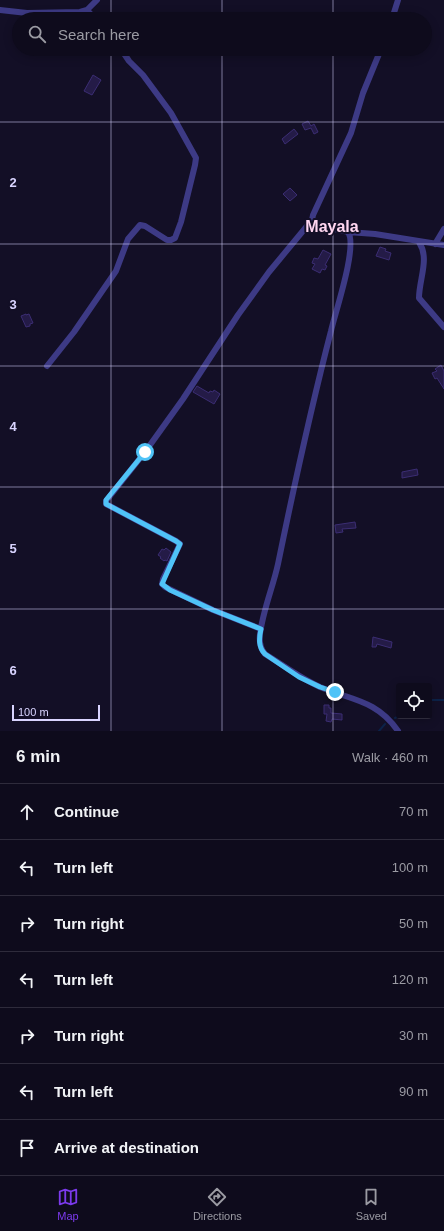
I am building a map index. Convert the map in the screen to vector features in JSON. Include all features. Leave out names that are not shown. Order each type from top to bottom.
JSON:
[{"type":"street","points":[[76,12],[87,10],[97,0]]},
{"type":"street","points":[[394,12],[398,0]]},
{"type":"street","points":[[0,10],[18,12]]},
{"type":"street","points":[[48,366],[116,272],[128,239],[140,225],[145,226],[167,240],[171,240],[175,238],[181,222],[196,158],[171,113],[143,75],[125,56]]},
{"type":"street","points":[[261,629],[213,610],[165,587],[162,584],[163,579],[180,544],[106,504],[106,500],[145,452],[238,314],[269,272],[312,220],[312,214],[351,133],[363,93],[378,56]]},
{"type":"street","points":[[312,220],[317,225],[348,232],[376,234],[444,245]]},
{"type":"street","points":[[435,244],[444,229]]},
{"type":"street","points":[[348,232],[351,240],[346,272],[292,494],[277,567],[261,629],[260,643],[261,649],[265,654],[299,677],[320,687],[366,703],[385,714],[398,731]]},
{"type":"street","points":[[419,242],[424,257],[419,298],[444,326]]},
{"type":"building","points":[[93,75],[101,80],[92,95],[84,91]]},
{"type":"building","points":[[308,121],[311,126],[314,124],[318,132],[314,134],[311,128],[305,130],[302,124]]},
{"type":"building","points":[[294,129],[298,134],[285,144],[282,139]]},
{"type":"building","points":[[290,188],[297,195],[290,201],[283,194]]},
{"type":"building","points":[[380,247],[391,253],[389,260],[376,256]]},
{"type":"building","points":[[323,250],[331,254],[325,265],[327,266],[325,270],[322,269],[320,273],[312,269],[315,264],[312,263],[314,258],[318,259]]},
{"type":"building","points":[[29,314],[33,323],[26,327],[21,316]]},
{"type":"building","points":[[441,365],[444,371],[444,389],[432,373],[437,371],[435,369]]},
{"type":"building","points":[[197,386],[209,393],[210,391],[213,392],[214,390],[220,394],[214,404],[193,392]]},
{"type":"building","points":[[417,469],[418,475],[402,478],[402,472]]},
{"type":"building","points":[[355,522],[356,528],[342,529],[343,532],[336,533],[335,525]]},
{"type":"building","points":[[166,548],[171,552],[167,561],[164,561],[158,555],[162,549],[164,550]]},
{"type":"building","points":[[373,637],[392,642],[391,648],[377,644],[376,647],[372,647]]},
{"type":"building","points":[[324,705],[329,705],[329,708],[331,708],[331,713],[342,714],[342,720],[332,719],[331,722],[326,721],[327,714],[324,714]]},
{"type":"waterway","points":[[432,700],[444,700]]},
{"type":"waterway","points":[[379,731],[385,724]]},
{"type":"district","name":"Mayala","points":[[332,226]]},
{"type":"route","points":[[145,452],[106,500],[106,504],[180,544],[162,584],[170,590],[213,610],[261,629],[260,643],[261,649],[265,654],[299,677],[335,692]]}]
